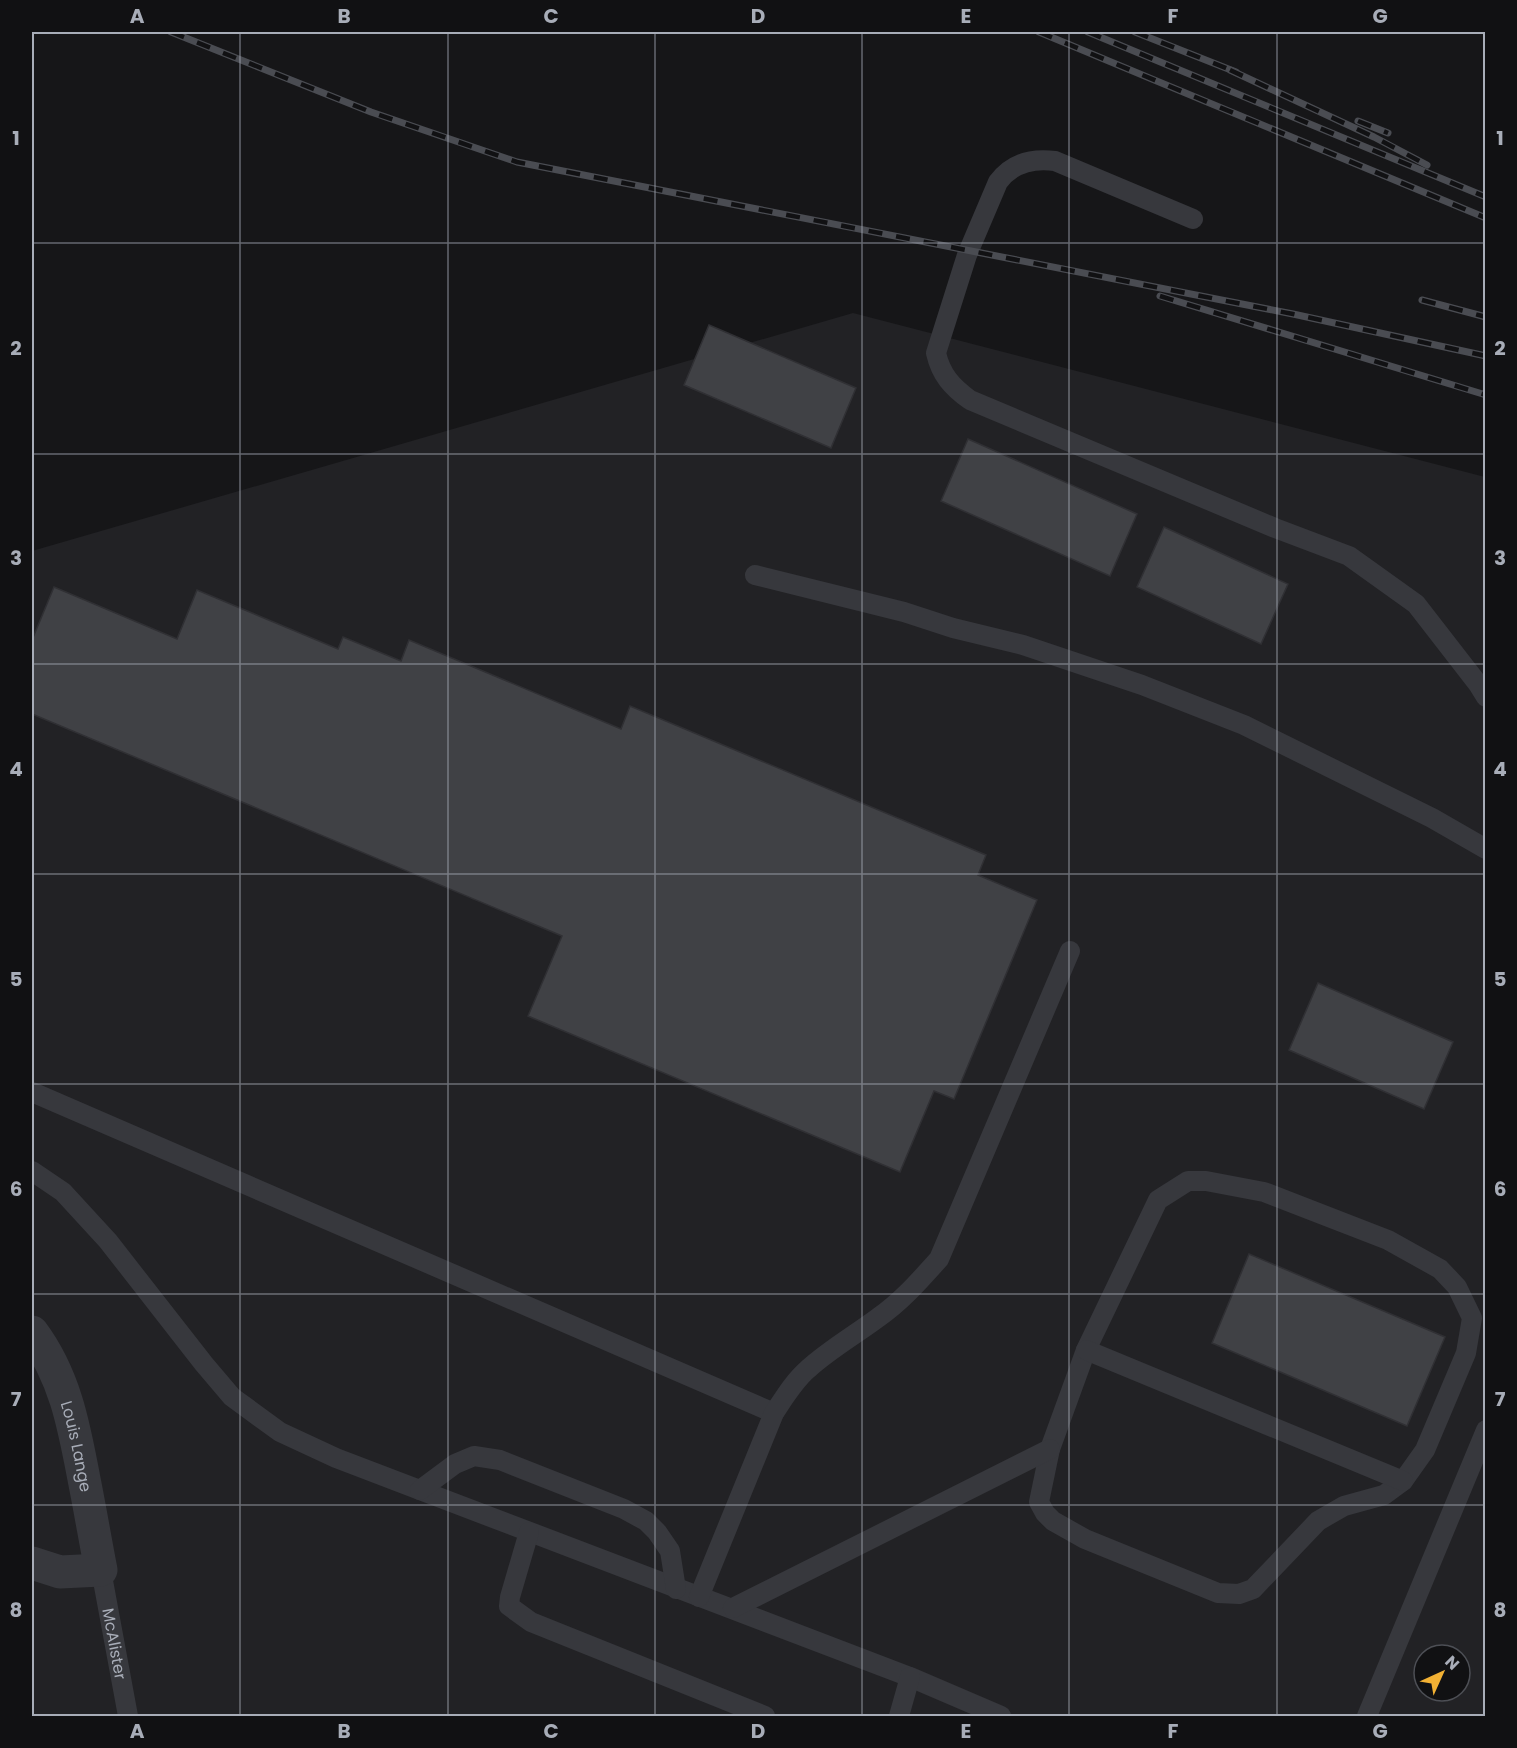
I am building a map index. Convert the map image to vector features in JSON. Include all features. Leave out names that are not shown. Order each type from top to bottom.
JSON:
[{"type":"street","name":"Louis Lange","points":[[32,1332],[55,1370],[66,1395],[101,1570]]},
{"type":"street","points":[[32,1563],[60,1572],[101,1570]]},
{"type":"lane","points":[[1193,219],[1063,164],[1038,159],[1022,163],[1005,172],[998,182],[967,255],[936,353],[945,378],[953,388],[970,400],[1275,528],[1349,556],[1416,604],[1478,684],[1485,697]]},
{"type":"lane","points":[[755,575],[904,612],[953,628],[1023,645],[1142,685],[1244,725],[1432,818],[1485,849]]},
{"type":"lane","points":[[699,1597],[774,1413],[806,1370],[880,1316],[909,1291],[939,1259],[1070,951]]},
{"type":"lane","points":[[32,1092],[774,1413]]},
{"type":"lane","points":[[32,1171],[63,1192],[108,1241],[232,1397],[280,1432],[336,1458],[676,1589],[733,1608],[910,1677],[1000,1716]]},
{"type":"lane","points":[[1188,1181],[1206,1181],[1264,1192],[1388,1240],[1440,1269],[1457,1287],[1472,1318],[1466,1353],[1425,1450],[1403,1481],[1384,1495],[1344,1506],[1318,1521],[1253,1589],[1239,1594],[1218,1593],[1085,1539],[1053,1521],[1045,1513],[1040,1502],[1050,1449],[1086,1350],[1158,1200],[1188,1181]]},
{"type":"lane","points":[[1086,1350],[1403,1481]]},
{"type":"lane","points":[[1367,1716],[1485,1430]]},
{"type":"lane","points":[[733,1608],[1050,1449]]},
{"type":"lane","points":[[420,1490],[455,1464],[474,1456],[500,1460],[624,1509],[646,1521],[670,1551],[676,1589]]},
{"type":"lane","points":[[529,1532],[510,1597],[509,1606],[518,1614],[531,1622],[765,1716]]},
{"type":"lane","name":"McAlister","points":[[101,1570],[128,1716]]},
{"type":"lane","points":[[899,1716],[910,1677]]},
{"type":"shaded area","points":[[853,313],[1485,477],[1485,1716],[32,1716],[32,551]]},
{"type":"building","points":[[709,325],[856,388],[831,448],[684,385]]},
{"type":"building","points":[[968,439],[1137,514],[1110,576],[941,501]]},
{"type":"building","points":[[1164,527],[1288,584],[1261,644],[1137,587]]},
{"type":"building","points":[[54,587],[177,639],[197,590],[338,649],[343,637],[401,661],[409,640],[621,729],[630,706],[986,855],[978,875],[1037,900],[954,1099],[934,1091],[900,1172],[528,1016],[562,936],[32,714],[32,640]]},
{"type":"building","points":[[1318,983],[1453,1042],[1424,1109],[1289,1050]]},
{"type":"building","points":[[1249,1254],[1445,1337],[1407,1426],[1212,1343]]},
{"type":"railway","points":[[171,32],[371,112],[517,162],[1293,314],[1486,356]]},
{"type":"railway","points":[[1039,32],[1486,218]]},
{"type":"railway","points":[[1088,32],[1486,197]]},
{"type":"railway","points":[[1135,32],[1236,72]]},
{"type":"railway","points":[[1230,70],[1374,137],[1427,165]]},
{"type":"railway","points":[[1358,121],[1388,133]]},
{"type":"railway","points":[[1160,296],[1486,395]]},
{"type":"railway","points":[[1422,300],[1486,317]]}]
